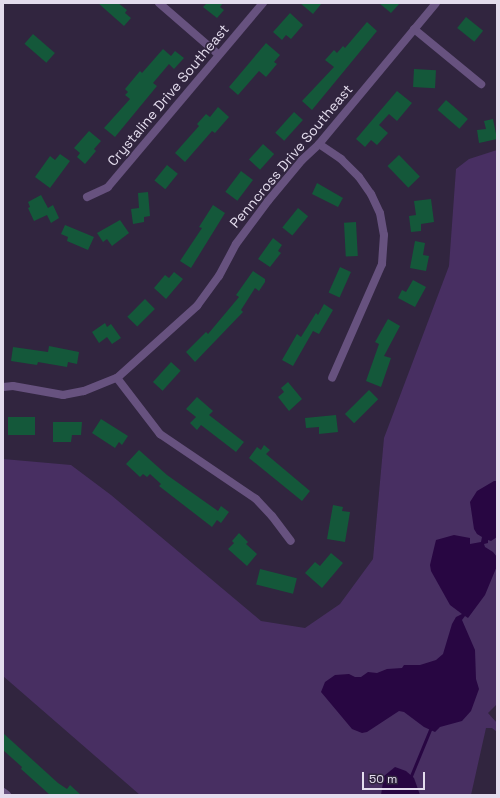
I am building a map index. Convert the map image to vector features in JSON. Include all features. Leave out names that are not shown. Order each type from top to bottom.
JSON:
[{"type":"street","points":[[159,3],[219,55]]},
{"type":"street","name":"Crystaline Drive Southeast","points":[[87,197],[108,187],[263,3]]},
{"type":"street","name":"Penncross Drive Southeast","points":[[3,387],[13,386],[63,395],[84,392],[117,378],[197,306],[219,276],[236,244],[297,166],[319,144],[436,3]]},
{"type":"street","points":[[414,29],[481,84]]},
{"type":"street","points":[[319,144],[341,159],[359,177],[372,194],[380,213],[384,235],[382,264],[332,378]]},
{"type":"street","points":[[117,378],[160,434],[256,499],[272,516],[291,541]]},
{"type":"street","points":[[3,792],[7,795]]},
{"type":"shaded area","points":[[497,150],[497,704],[488,713],[497,723],[497,732],[492,728],[486,728],[471,795],[140,795],[3,676],[3,459],[71,465],[111,495],[261,621],[305,628],[340,604],[373,559],[384,438],[449,266],[456,169],[469,159]]},
{"type":"shaded area","points":[[494,481],[497,481],[497,537],[491,541],[488,540],[488,543],[484,544],[485,547],[493,552],[497,557],[497,566],[485,595],[468,618],[465,616],[462,620],[475,650],[476,679],[479,689],[471,711],[462,721],[440,727],[435,732],[424,727],[404,712],[399,711],[367,732],[362,733],[352,729],[321,692],[325,682],[335,675],[349,674],[355,677],[361,677],[368,672],[377,673],[387,669],[402,668],[404,665],[420,665],[436,660],[443,654],[452,624],[456,617],[462,614],[450,605],[431,571],[430,565],[436,540],[454,535],[470,538],[470,544],[481,542],[482,537],[477,534],[474,529],[470,502],[477,491]]},
{"type":"shaded area","points":[[395,767],[406,771],[414,778],[420,795],[381,795],[384,776]]},
{"type":"building","points":[[98,3],[118,3],[127,10],[125,13],[131,18],[124,26]]},
{"type":"building","points":[[207,3],[223,3],[220,7],[224,10],[217,18],[203,7]]},
{"type":"building","points":[[300,3],[322,3],[313,14]]},
{"type":"building","points":[[379,3],[400,3],[391,13]]},
{"type":"building","points":[[290,13],[303,25],[291,39],[286,35],[282,40],[273,32]]},
{"type":"building","points":[[466,17],[483,31],[474,42],[457,28]]},
{"type":"building","points":[[367,22],[377,31],[312,110],[302,101],[334,67],[325,60],[334,50],[337,53],[343,46],[345,48]]},
{"type":"building","points":[[33,34],[55,53],[46,63],[24,44]]},
{"type":"building","points":[[266,43],[280,55],[274,62],[277,64],[266,77],[259,71],[238,95],[229,87]]},
{"type":"building","points":[[163,49],[171,56],[175,51],[184,58],[174,69],[169,64],[153,83],[157,86],[115,137],[104,128],[130,99],[125,95],[128,92],[125,89],[140,71],[142,73]]},
{"type":"building","points":[[414,69],[436,70],[435,88],[413,87]]},
{"type":"building","points":[[397,91],[412,103],[397,121],[389,114],[379,125],[388,133],[377,145],[371,140],[365,147],[356,139]]},
{"type":"building","points":[[446,100],[468,119],[459,129],[437,110]]},
{"type":"building","points":[[218,107],[229,117],[215,133],[212,131],[185,162],[175,153],[199,126],[197,124],[206,114],[210,117]]},
{"type":"building","points":[[294,112],[303,120],[284,141],[275,133]]},
{"type":"building","points":[[493,119],[497,139],[479,143],[477,130],[486,129],[484,121]]},
{"type":"building","points":[[89,131],[101,141],[94,149],[96,151],[85,164],[77,157],[80,153],[74,148]]},
{"type":"building","points":[[263,144],[274,154],[260,170],[249,160]]},
{"type":"building","points":[[60,154],[70,161],[50,188],[35,177],[50,156],[55,160]]},
{"type":"building","points":[[399,155],[420,177],[408,188],[387,166]]},
{"type":"building","points":[[167,165],[178,174],[165,189],[154,181]]},
{"type":"building","points":[[241,171],[253,180],[237,201],[225,192]]},
{"type":"building","points":[[317,183],[343,198],[338,207],[312,194]]},
{"type":"building","points":[[148,192],[150,216],[144,217],[144,222],[133,224],[131,209],[139,208],[138,193]]},
{"type":"building","points":[[41,195],[48,208],[53,205],[59,218],[51,223],[47,215],[34,221],[28,208],[30,207],[28,202]]},
{"type":"building","points":[[431,199],[434,222],[421,224],[421,231],[411,232],[409,216],[416,215],[414,201]]},
{"type":"building","points":[[213,205],[225,213],[191,268],[180,261],[202,228],[199,227]]},
{"type":"building","points":[[298,208],[308,216],[292,236],[282,227]]},
{"type":"building","points":[[120,220],[129,233],[112,246],[107,239],[103,242],[97,233]]},
{"type":"building","points":[[356,222],[358,256],[346,257],[344,223]]},
{"type":"building","points":[[65,225],[94,237],[88,250],[67,241],[68,237],[61,234]]},
{"type":"building","points":[[273,238],[282,245],[278,251],[281,253],[270,267],[258,259]]},
{"type":"building","points":[[415,241],[425,243],[423,255],[429,256],[426,271],[410,268]]},
{"type":"building","points":[[340,267],[351,272],[340,297],[329,293]]},
{"type":"building","points":[[253,271],[265,279],[265,282],[259,291],[255,288],[241,310],[243,312],[195,362],[186,352],[206,332],[208,334],[239,297],[236,295]]},
{"type":"building","points":[[174,272],[183,279],[166,299],[154,288],[165,275],[169,278]]},
{"type":"building","points":[[413,280],[426,287],[415,307],[398,298],[402,290],[406,292]]},
{"type":"building","points":[[145,299],[155,309],[137,327],[127,317]]},
{"type":"building","points":[[324,304],[333,310],[319,334],[313,331],[293,366],[282,360],[297,334],[301,337],[316,313],[318,315]]},
{"type":"building","points":[[388,319],[400,326],[384,356],[391,358],[381,387],[366,381],[379,344],[375,342]]},
{"type":"building","points":[[105,323],[107,327],[111,324],[121,338],[112,344],[107,337],[99,343],[92,332]]},
{"type":"building","points":[[49,346],[79,352],[77,364],[68,362],[67,367],[38,362],[37,365],[11,361],[13,347],[48,352]]},
{"type":"building","points":[[171,362],[181,371],[163,391],[153,382]]},
{"type":"building","points":[[288,382],[302,399],[289,411],[278,397],[284,392],[281,388]]},
{"type":"building","points":[[369,390],[378,399],[354,423],[345,414]]},
{"type":"building","points":[[197,397],[213,411],[209,415],[244,442],[236,452],[201,425],[197,430],[190,423],[196,417],[186,409]]},
{"type":"building","points":[[336,415],[338,432],[319,434],[319,427],[306,428],[305,418]]},
{"type":"building","points":[[8,417],[35,417],[35,435],[8,435]]},
{"type":"building","points":[[101,419],[128,436],[122,445],[119,442],[115,448],[92,433]]},
{"type":"building","points":[[53,422],[82,422],[81,435],[72,435],[71,442],[53,442]]},
{"type":"building","points":[[264,445],[270,450],[266,454],[310,491],[302,501],[249,458],[257,447],[261,450]]},
{"type":"building","points":[[139,450],[167,475],[218,511],[221,506],[229,512],[221,523],[217,520],[212,527],[159,486],[161,484],[150,474],[147,477],[143,474],[140,477],[126,464]]},
{"type":"building","points":[[333,505],[343,507],[342,511],[350,512],[345,542],[327,539]]},
{"type":"building","points":[[239,533],[248,542],[246,544],[257,554],[247,566],[228,549],[234,543],[232,541]]},
{"type":"building","points":[[331,553],[343,563],[322,588],[305,573],[315,562],[320,566]]},
{"type":"building","points":[[260,569],[297,578],[293,594],[256,585]]},
{"type":"building","points":[[3,733],[58,783],[67,789],[70,785],[81,795],[50,795],[21,769],[22,767],[3,750]]},
{"type":"waterway","points":[[411,776],[430,730]]}]
